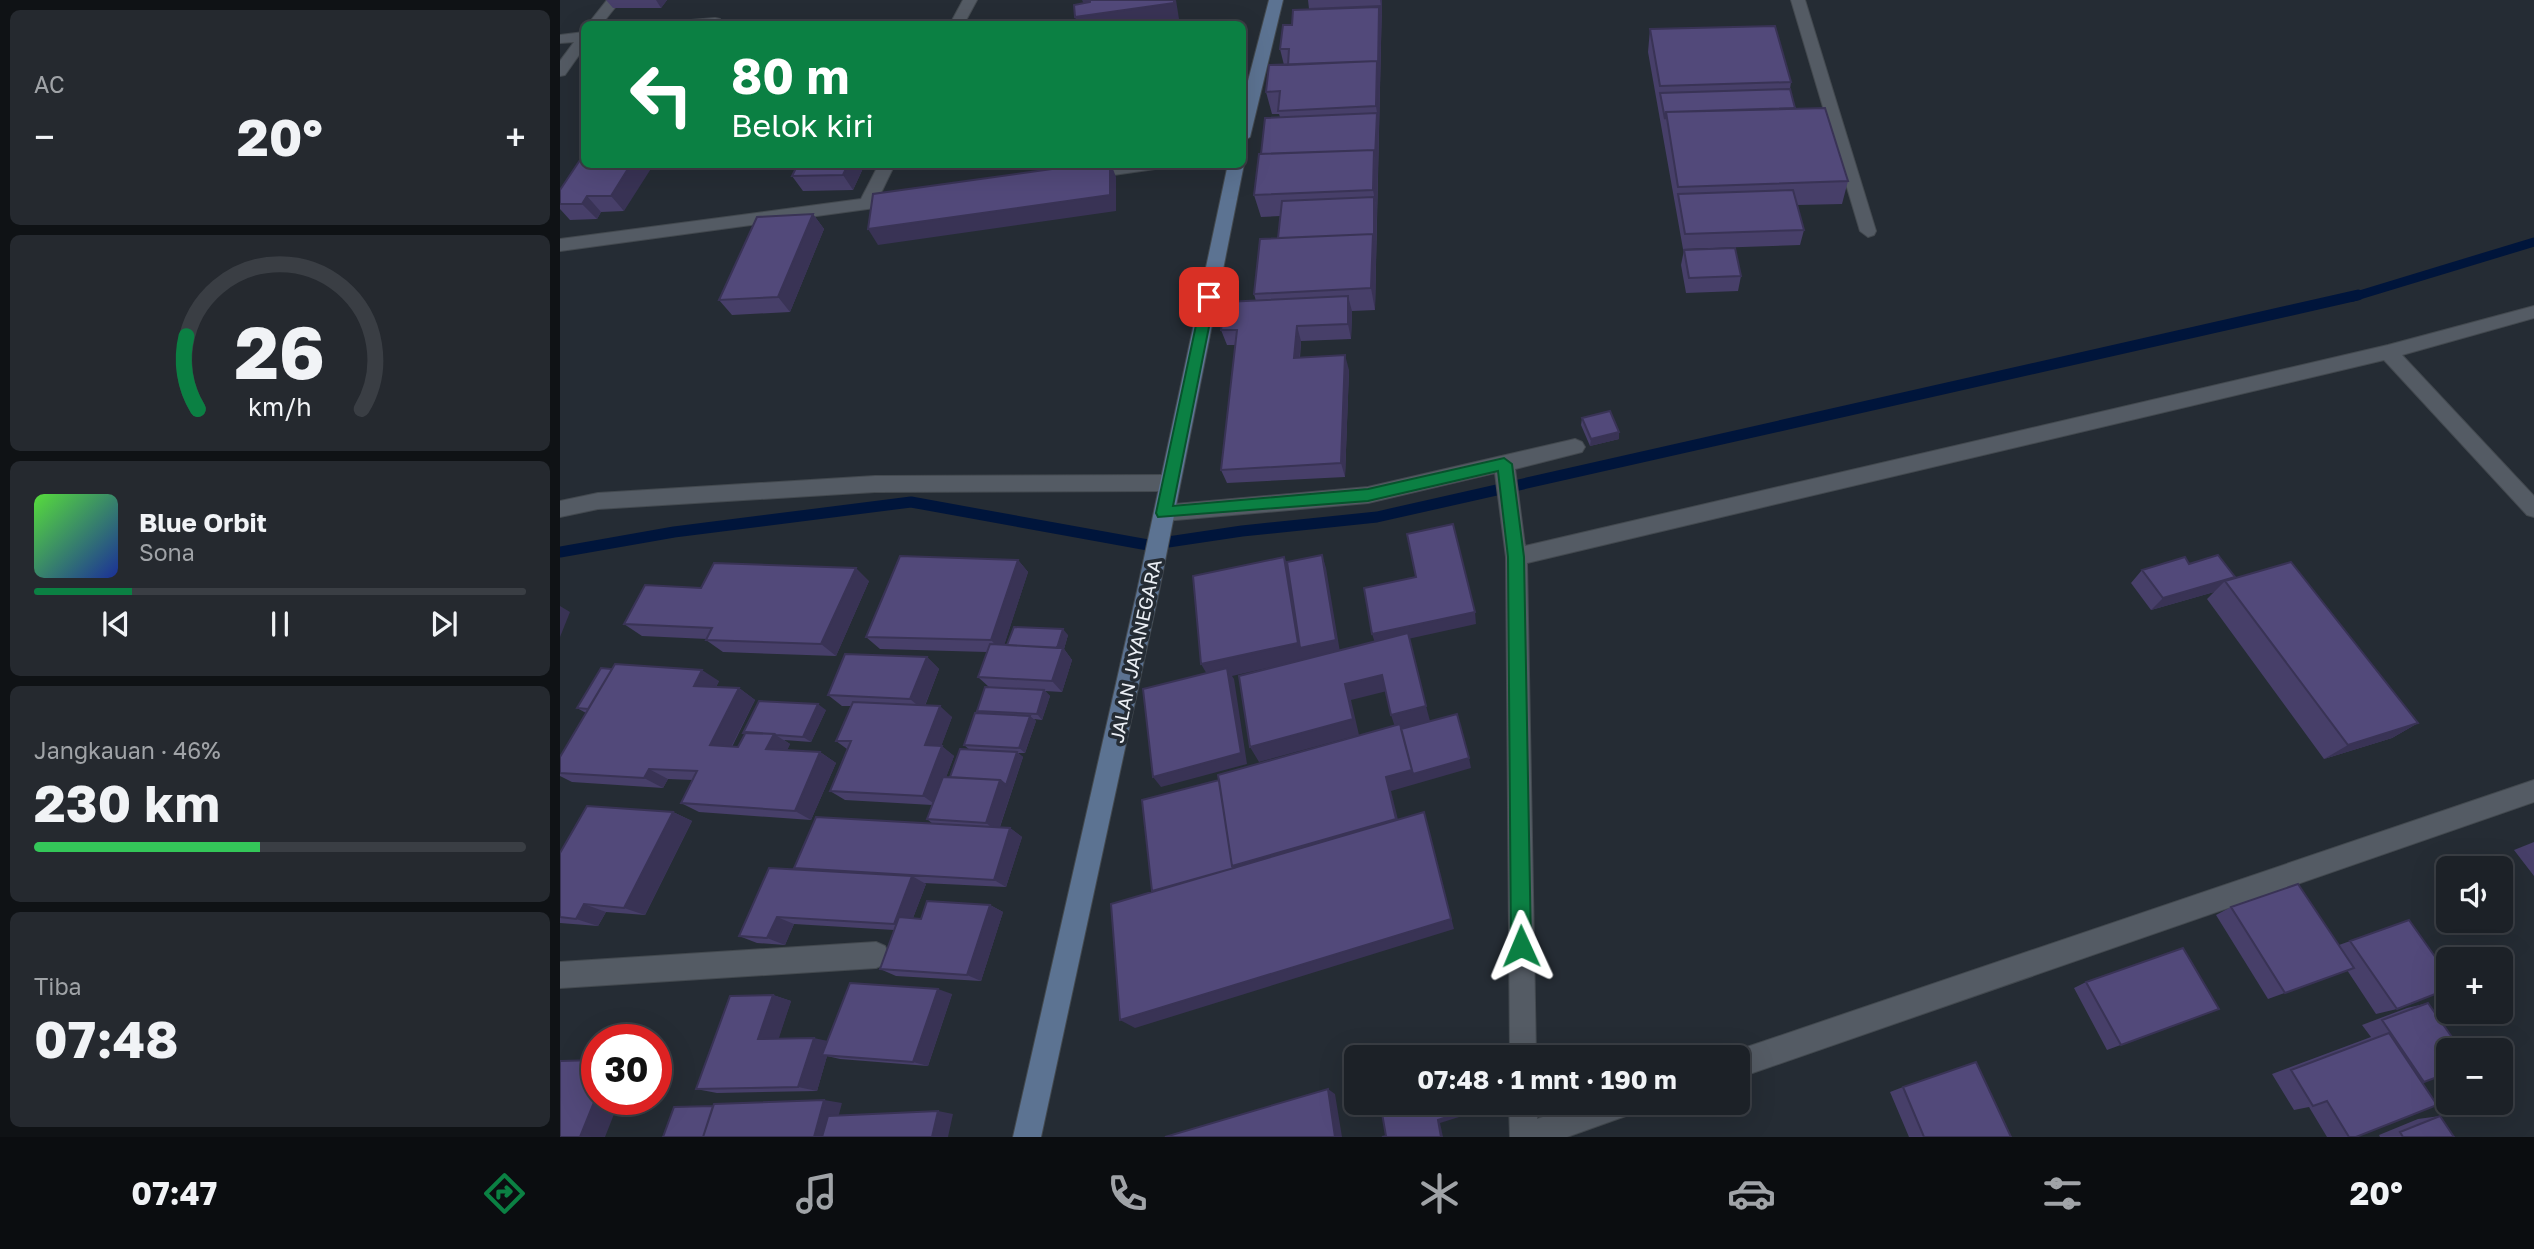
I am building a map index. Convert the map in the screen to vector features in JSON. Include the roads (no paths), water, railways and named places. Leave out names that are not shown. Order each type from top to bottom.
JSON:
[{"type":"main road","points":[[1246,121],[1276,0]]},
{"type":"main road","name":"JALAN JAYANEGARA","points":[[1027,1137],[1149,591],[1235,168]]},
{"type":"street","points":[[597,21],[614,0]]},
{"type":"street","points":[[959,21],[970,0]]},
{"type":"street","points":[[1798,0],[1868,231]]},
{"type":"street","points":[[560,39],[581,37]]},
{"type":"street","points":[[560,72],[581,41]]},
{"type":"street","points":[[867,204],[885,168]]},
{"type":"street","points":[[1073,176],[1128,168]]},
{"type":"street","points":[[560,245],[908,198]]},
{"type":"street","points":[[1516,557],[2388,352],[2534,312]]},
{"type":"street","points":[[2388,352],[2534,509]]},
{"type":"street","points":[[1163,519],[1368,495],[1505,471],[1575,447]]},
{"type":"street","points":[[1505,471],[1516,557],[1522,1045]]},
{"type":"street","points":[[560,509],[597,501],[875,484],[1170,483]]},
{"type":"street","points":[[1750,1060],[2534,791]]},
{"type":"street","points":[[560,975],[876,955]]},
{"type":"street","points":[[1524,1115],[1525,1137],[1589,1115]]},
{"type":"waterway","points":[[2353,297],[2534,242]]},
{"type":"waterway","points":[[560,552],[674,532],[911,502],[1148,545],[1242,531],[1377,517],[2358,295]]}]
